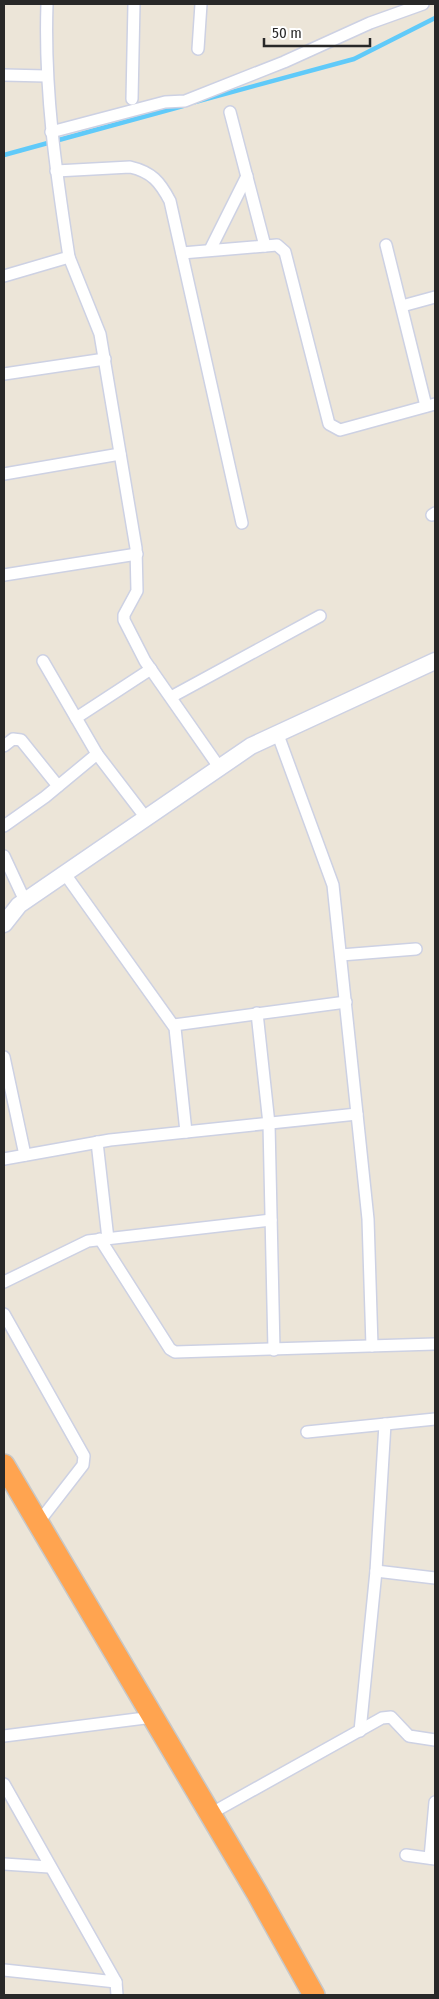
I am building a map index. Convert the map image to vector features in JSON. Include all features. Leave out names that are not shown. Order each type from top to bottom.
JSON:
[{"type":"highway","points":[[4,1465],[210,1814],[314,1995]]},
{"type":"street","points":[[47,4],[46,76],[51,135],[69,257],[98,327],[137,554],[137,594],[124,615],[124,620],[151,669],[219,767]]},
{"type":"street","points":[[132,99],[134,4]]},
{"type":"street","points":[[198,49],[201,4]]},
{"type":"street","points":[[51,135],[165,102],[184,101],[284,62],[378,20],[423,4]]},
{"type":"street","points":[[4,75],[46,76]]},
{"type":"street","points":[[230,112],[265,246]]},
{"type":"street","points":[[56,171],[130,168],[151,174],[162,185],[170,201],[242,523]]},
{"type":"street","points":[[210,250],[247,176]]},
{"type":"street","points":[[182,253],[277,245],[285,252],[329,424],[340,430],[431,405],[386,245]]},
{"type":"street","points":[[4,276],[69,257]]},
{"type":"street","points":[[402,306],[435,297]]},
{"type":"street","points":[[4,374],[105,359]]},
{"type":"street","points":[[4,474],[120,454]]},
{"type":"street","points":[[4,575],[137,554]]},
{"type":"street","points":[[170,698],[320,616]]},
{"type":"street","points":[[43,661],[97,754],[146,818]]},
{"type":"street","points":[[4,924],[25,901],[251,746],[435,661]]},
{"type":"street","points":[[76,718],[151,669]]},
{"type":"street","points":[[278,735],[332,879],[369,1228],[372,1346]]},
{"type":"street","points":[[4,746],[13,739],[21,740],[58,786]]},
{"type":"street","points":[[4,826],[97,754]]},
{"type":"street","points":[[4,856],[25,901]]},
{"type":"street","points":[[65,874],[174,1025],[186,1132]]},
{"type":"street","points":[[340,955],[416,949]]},
{"type":"street","points":[[174,1025],[346,1002]]},
{"type":"street","points":[[257,1013],[269,1124],[274,1350]]},
{"type":"street","points":[[4,1057],[25,1155]]},
{"type":"street","points":[[4,1159],[97,1142],[358,1114]]},
{"type":"street","points":[[97,1142],[104,1239],[170,1348],[175,1352],[435,1344]]},
{"type":"street","points":[[4,1282],[78,1244],[104,1239],[271,1220]]},
{"type":"street","points":[[4,1314],[84,1456],[83,1465],[38,1523]]},
{"type":"street","points":[[306,1432],[435,1420]]},
{"type":"street","points":[[360,1731],[376,1571],[385,1424]]},
{"type":"street","points":[[376,1571],[435,1578]]},
{"type":"street","points":[[4,1736],[153,1717]]},
{"type":"street","points":[[210,1814],[387,1717],[395,1720],[409,1736],[435,1740]]},
{"type":"street","points":[[4,1784],[49,1867],[116,1982],[117,1995]]},
{"type":"street","points":[[406,1855],[432,1859],[435,1802]]},
{"type":"street","points":[[4,1864],[49,1867]]},
{"type":"street","points":[[4,1970],[116,1982]]},
{"type":"waterway","points":[[195,102],[354,59],[435,18]]},
{"type":"waterway","points":[[4,155],[183,106]]}]
